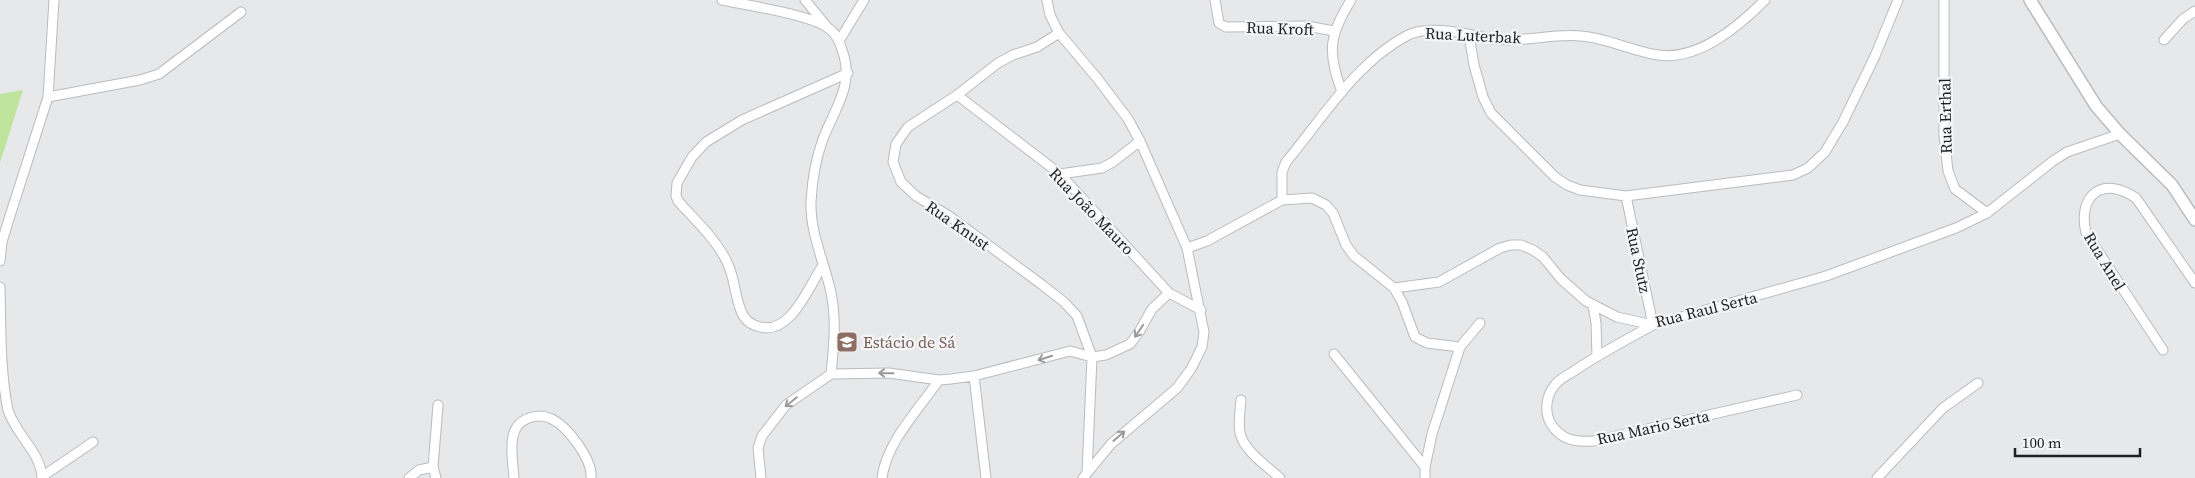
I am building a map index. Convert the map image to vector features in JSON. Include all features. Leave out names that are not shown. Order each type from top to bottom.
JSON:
[{"type":"street","points":[[0,261],[6,228],[48,97],[54,0]]},
{"type":"street","points":[[722,0],[804,18],[829,28]]},
{"type":"street","points":[[805,0],[839,41],[848,72],[844,90],[822,141],[814,177],[811,204],[813,225],[830,287],[835,316],[831,374]]},
{"type":"street","points":[[839,41],[864,0]]},
{"type":"street","points":[[1047,0],[1050,15],[1059,33],[1103,85],[1128,119],[1140,140],[1187,248],[1204,332],[1202,347],[1191,370],[1176,388],[1111,444],[1087,476]]},
{"type":"street","name":"Rua Kroft","points":[[1215,0],[1219,23],[1226,26],[1307,26],[1334,31]]},
{"type":"street","points":[[1342,92],[1333,68],[1334,31],[1352,0]]},
{"type":"street","name":"Rua Luterbak","points":[[1282,200],[1282,172],[1286,162],[1342,92],[1364,68],[1409,35],[1426,31],[1512,40],[1567,35],[1583,36],[1671,56],[1684,54],[1710,43],[1765,0]]},
{"type":"street","points":[[1469,35],[1474,66],[1483,97],[1491,113],[1501,125],[1555,177],[1567,185],[1580,190],[1626,196],[1793,175],[1808,168],[1825,152],[1857,98],[1898,0]]},
{"type":"street","name":"Rua Erthal","points":[[1944,0],[1944,135],[1948,171],[1955,189],[1988,213]]},
{"type":"street","points":[[2030,0],[2096,106],[2120,134],[2172,185],[2195,220]]},
{"type":"street","points":[[2164,40],[2183,19],[2195,11]]},
{"type":"street","points":[[48,97],[140,80],[159,74],[241,12]]},
{"type":"street","name":"Rua Knust","points":[[1059,33],[1037,47],[1013,55],[998,63],[957,95],[908,126],[896,144],[893,162],[901,182],[916,196],[948,216],[1042,284],[1077,316],[1092,357],[1087,476]]},
{"type":"street","points":[[823,265],[791,317],[778,326],[770,328],[754,326],[740,311],[733,276],[725,258],[678,201],[675,189],[692,157],[706,142],[742,120],[848,72]]},
{"type":"street","name":"Rua João Mauro","points":[[957,95],[1060,174],[1169,293],[1201,310]]},
{"type":"street","name":"Rua Raul Serta","points":[[1394,288],[1439,282],[1500,248],[1521,245],[1543,257],[1573,292],[1593,305],[1616,317],[1653,325],[1826,276],[1956,228],[1988,213],[2053,161],[2068,152],[2120,134]]},
{"type":"street","points":[[1060,174],[1102,168],[1113,162],[1140,140]]},
{"type":"street","name":"Rua Anel","points":[[2163,350],[2090,242],[2086,233],[2084,223],[2085,204],[2094,192],[2104,188],[2115,188],[2126,191],[2136,198],[2195,283]]},
{"type":"street","name":"Rua Stutz","points":[[1626,196],[1653,325]]},
{"type":"street","points":[[1187,248],[1207,241],[1282,200],[1312,198],[1326,205],[1341,230],[1346,245],[1354,256],[1394,288],[1402,302],[1414,337],[1427,343],[1460,348]]},
{"type":"street","points":[[0,287],[0,359],[6,403],[12,419],[38,462],[43,477],[94,442]]},
{"type":"street","points":[[761,478],[758,448],[762,436],[786,405],[831,374],[889,373],[939,380],[974,376],[1070,351],[1092,357],[1119,350],[1130,344],[1152,309],[1169,293]]},
{"type":"street","points":[[1593,305],[1597,356]]},
{"type":"street","points":[[1425,478],[1425,467],[1432,434],[1460,348],[1480,322]]},
{"type":"street","name":"Rua Mario Serta","points":[[1653,325],[1597,356],[1556,384],[1549,395],[1547,407],[1548,419],[1559,434],[1567,440],[1594,441],[1797,394]]},
{"type":"street","points":[[1334,354],[1425,467]]},
{"type":"street","points":[[974,376],[986,478]]},
{"type":"street","points":[[882,478],[884,462],[894,442],[939,380]]},
{"type":"street","points":[[1877,478],[1943,408],[1978,383]]},
{"type":"street","points":[[1241,400],[1240,426],[1245,444],[1280,478]]},
{"type":"street","points":[[436,478],[433,467],[438,406]]},
{"type":"street","points":[[514,478],[513,435],[518,424],[532,416],[552,419],[560,424],[585,455],[592,472],[591,478]]},
{"type":"street","points":[[409,478],[419,470],[433,467]]},
{"type":"green space","points":[[23,90],[0,163],[0,94]]},
{"type":"place","name":"Estácio de Sá","points":[[847,342]]}]
